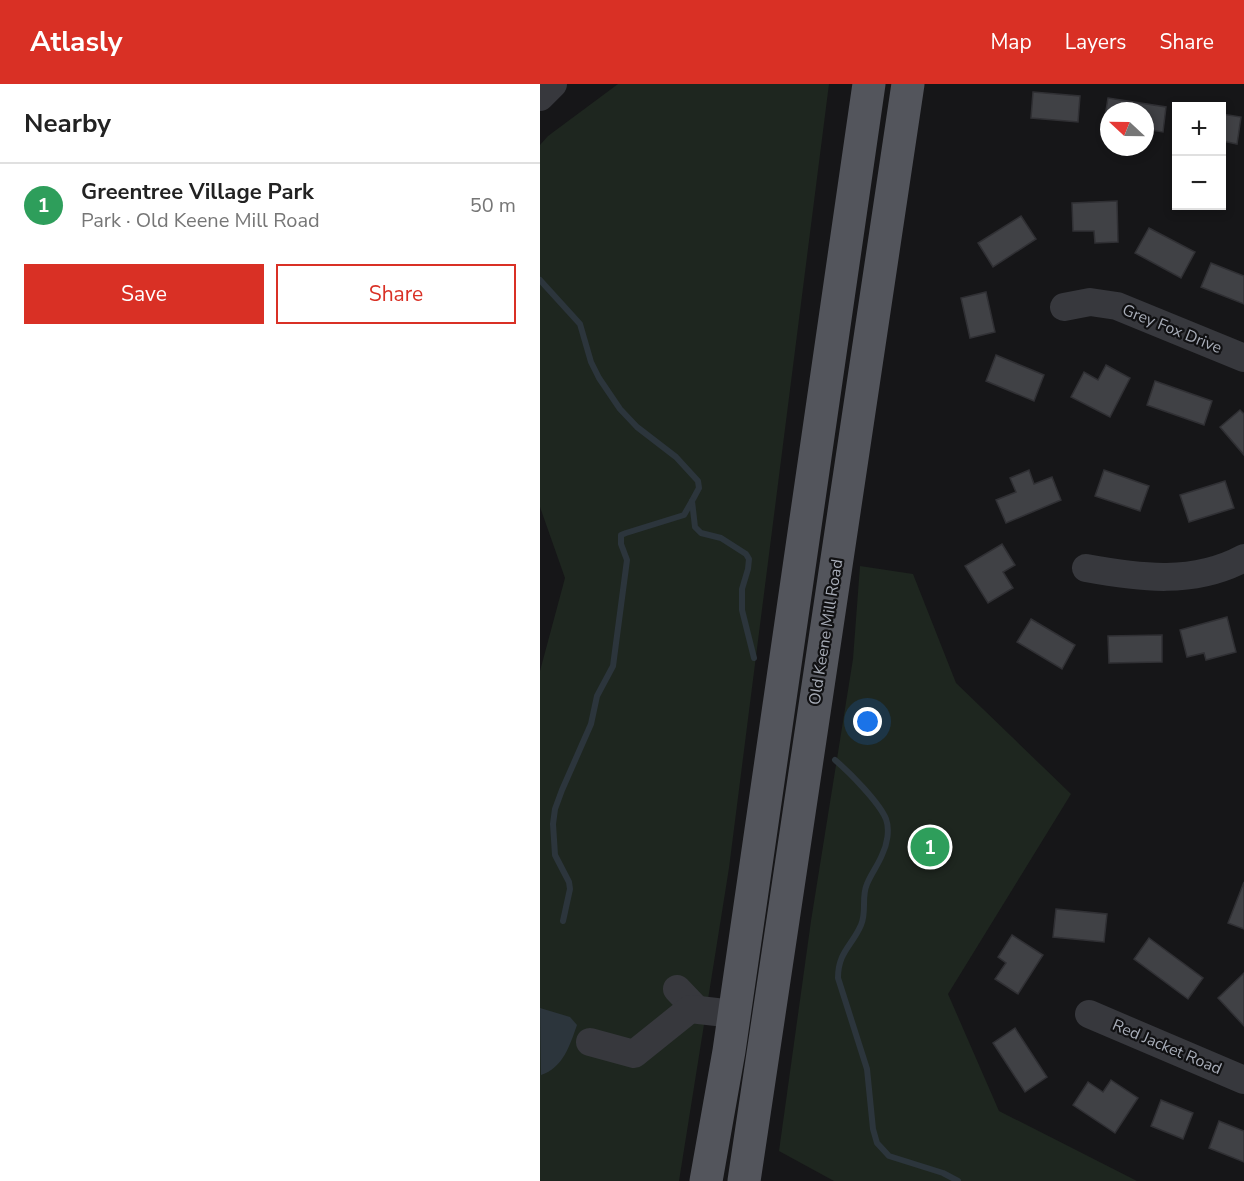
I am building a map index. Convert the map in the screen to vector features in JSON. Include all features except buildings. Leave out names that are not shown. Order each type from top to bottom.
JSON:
[{"type":"main road","points":[[706,1181],[734,1014],[869,84]]},
{"type":"main road","name":"Old Keene Mill Road","points":[[744,1181],[908,84]]},
{"type":"street","points":[[540,97],[553,84]]},
{"type":"street","name":"Grey Fox Drive","points":[[1064,307],[1090,302],[1117,306],[1244,358]]},
{"type":"street","points":[[1086,568],[1148,578],[1180,577],[1217,570],[1244,558]]},
{"type":"street","points":[[590,1042],[634,1054],[686,1010],[686,999],[734,1014]]},
{"type":"street","name":"Red Jacket Road","points":[[1089,1014],[1244,1080]]},
{"type":"shaded area","points":[[618,84],[829,84],[729,868],[679,1181],[540,1181],[540,671],[565,578],[540,507],[540,145],[548,136]]},
{"type":"shaded area","points":[[860,566],[913,574],[956,683],[1071,794],[948,994],[999,1111],[1137,1181],[834,1181],[779,1151],[811,921],[853,659]]},
{"type":"shaded area","points":[[540,1008],[570,1017],[577,1025],[565,1055],[549,1072],[541,1075]]},
{"type":"waterway","points":[[540,280],[580,324],[591,362],[620,409],[637,427],[676,457],[698,481],[699,488],[692,501],[695,527],[701,533],[721,538],[746,554],[749,559],[742,589],[742,610],[754,658]]},
{"type":"waterway","points":[[563,921],[570,889],[569,882],[555,855],[553,824],[555,809],[591,724],[597,696],[613,666],[627,560],[621,544],[621,535],[684,515],[692,501]]},
{"type":"waterway","points":[[835,760],[877,804],[886,819],[888,828],[884,851],[865,889],[863,920],[843,955],[838,978],[867,1069],[873,1129],[877,1143],[889,1156],[943,1173],[958,1181]]},
{"type":"place","name":"Greentree Village Park","points":[[930,847]]}]
